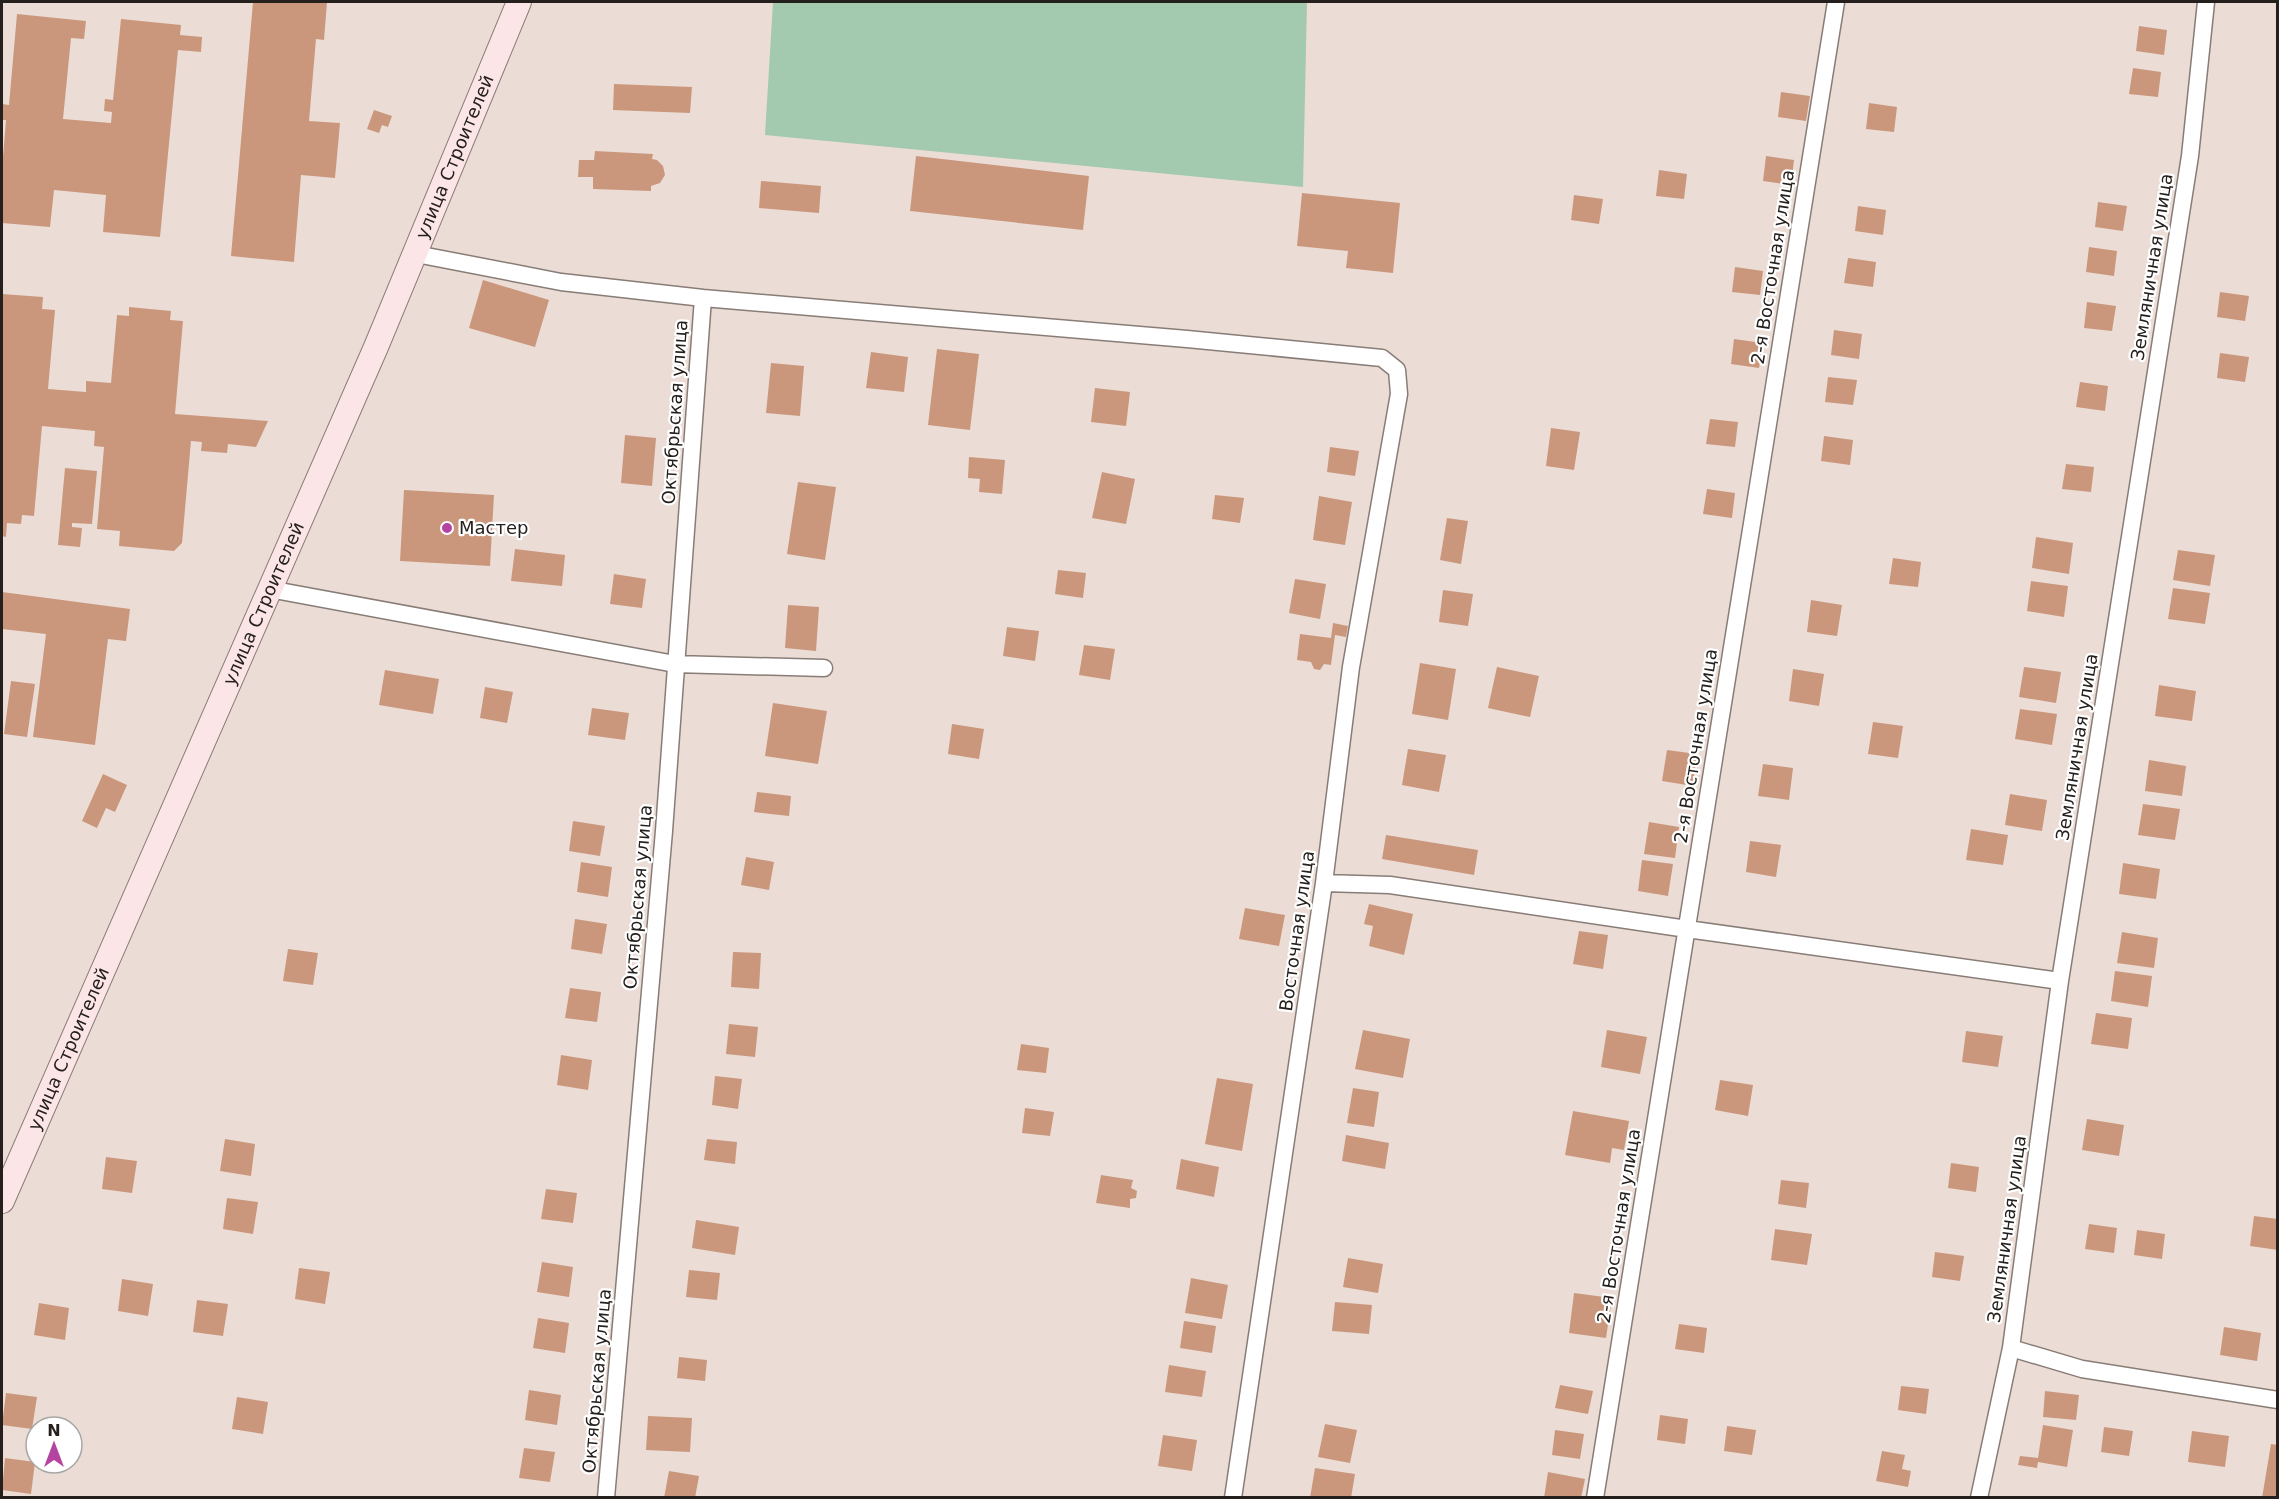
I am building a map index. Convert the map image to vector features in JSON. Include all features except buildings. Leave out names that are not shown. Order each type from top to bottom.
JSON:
[{"type":"main road","name":"улица Строителей","points":[[2,1201],[416,254],[519,2]]},
{"type":"street","name":"2-я Восточная улица","points":[[1595,1497],[1836,2]]},
{"type":"street","name":"Земляничная улица","points":[[1979,1497],[2011,1348],[2060,981],[2190,156],[2206,2]]},
{"type":"street","points":[[416,254],[561,282],[704,298]]},
{"type":"street","name":"Восточная улица","points":[[704,298],[1382,358],[1397,370],[1399,394],[1351,667],[1324,883],[1233,1497]]},
{"type":"street","name":"Октябрьская улица","points":[[606,1497],[664,831],[704,298]]},
{"type":"street","points":[[269,589],[675,664],[824,668]]},
{"type":"street","points":[[1324,883],[1390,885],[2060,981]]},
{"type":"street","points":[[2011,1348],[2082,1370],[2277,1400]]},
{"type":"green space","points":[[773,2],[1307,2],[1303,187],[765,135]]},
{"type":"place","name":"Мастер","points":[[447,528]]}]
